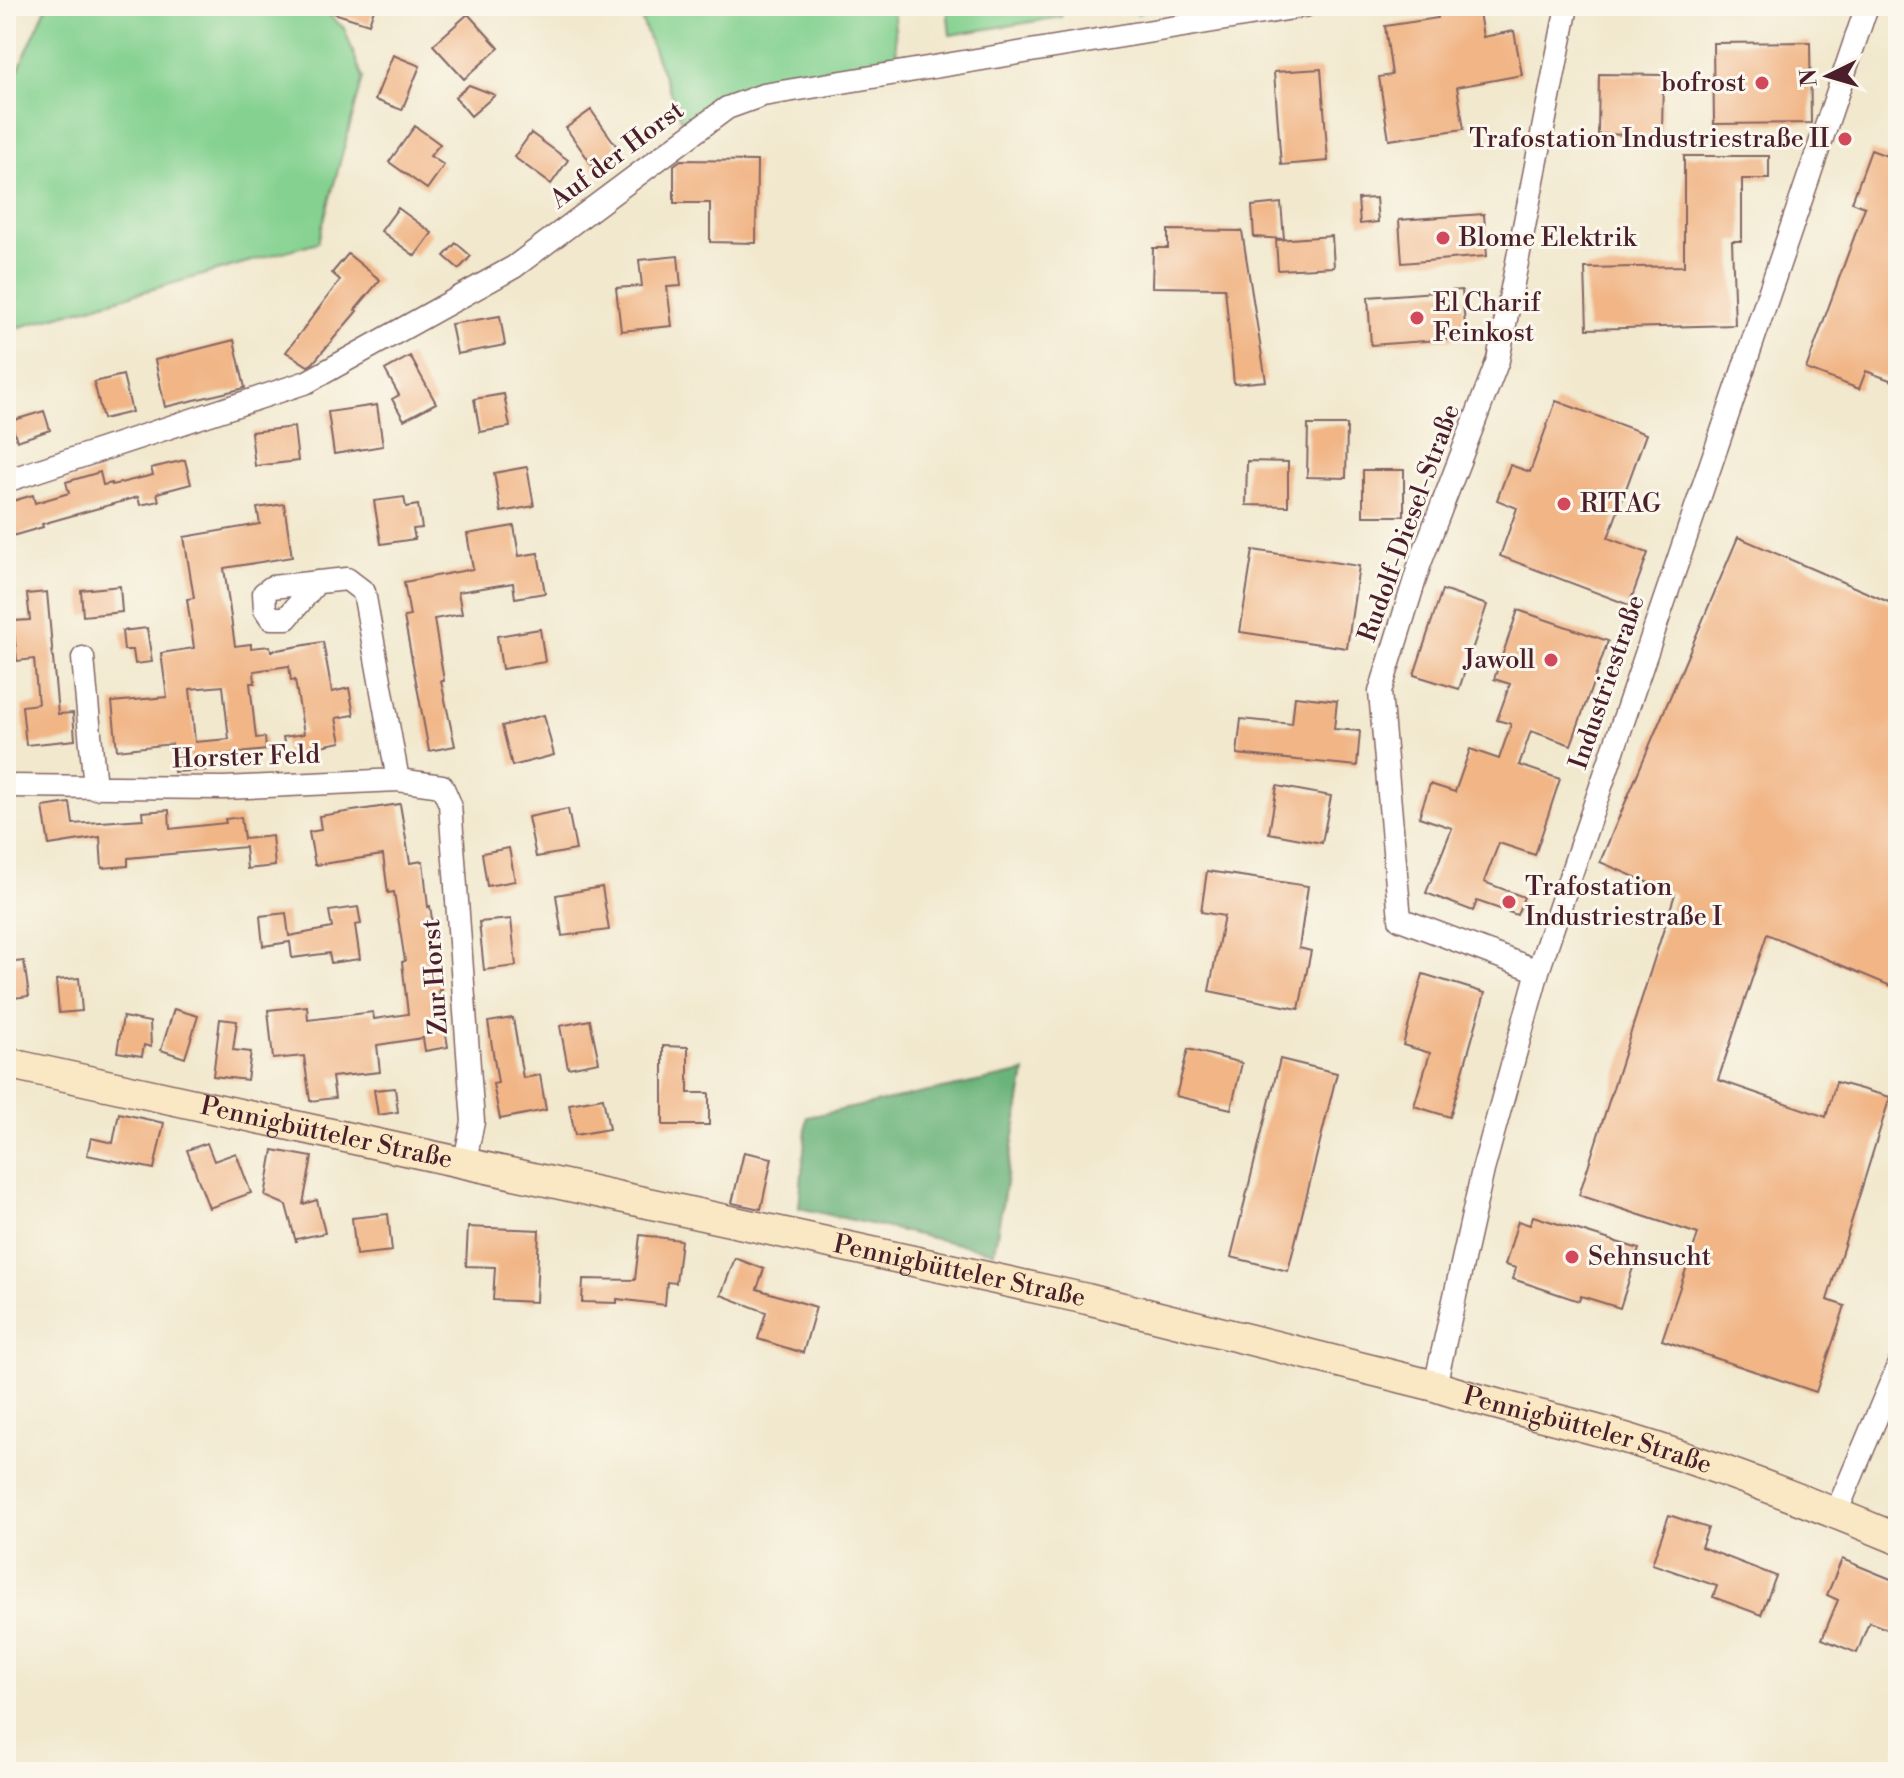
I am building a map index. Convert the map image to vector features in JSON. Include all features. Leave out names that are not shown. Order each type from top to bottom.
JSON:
[{"type":"street","name":"Auf der Horst","points":[[6,481],[307,382],[514,267],[727,108],[763,95],[1305,6]]},
{"type":"street","name":"Rudolf-Diesel-Straße","points":[[1538,971],[1400,919],[1380,692],[1420,563],[1498,360],[1567,6]]},
{"type":"street","name":"Industriestraße","points":[[1435,1386],[1483,1170],[1538,971],[1867,6]]},
{"type":"street","points":[[317,582],[347,579],[364,592],[398,780]]},
{"type":"street","points":[[83,658],[95,788]]},
{"type":"street","name":"Horster Feld","points":[[6,786],[224,788],[398,780],[442,786]]},
{"type":"street","name":"Zur Horst","points":[[442,786],[450,804],[473,1122],[464,1165]]},
{"type":"street","name":"Pennigbütteler Straße","points":[[6,1063],[1087,1299],[1435,1386],[1476,1400],[1640,1443],[1836,1513],[1898,1539]]},
{"type":"street","points":[[1836,1513],[1898,1366]]},
{"type":"green space","points":[[47,6],[318,6],[344,28],[363,78],[318,242],[9,330],[6,326],[6,97]]},
{"type":"green space","points":[[636,6],[893,6],[897,57],[772,79],[716,99],[682,122]]},
{"type":"green space","points":[[947,6],[1062,6],[1062,17],[950,35]]},
{"type":"green space","points":[[1025,1072],[994,1252],[799,1208],[807,1117]]},
{"type":"building","points":[[324,6],[375,6],[369,24],[324,10]]},
{"type":"building","points":[[1436,6],[1478,6],[1483,37],[1514,31],[1522,75],[1457,87],[1464,129],[1389,140],[1379,77],[1392,75],[1385,26],[1438,18]]},
{"type":"building","points":[[468,14],[499,48],[464,79],[433,45]]},
{"type":"building","name":"bofrost","points":[[1810,42],[1811,123],[1714,124],[1713,43]]},
{"type":"building","points":[[393,55],[420,66],[402,110],[375,100]]},
{"type":"building","points":[[1321,69],[1328,161],[1281,165],[1274,72]]},
{"type":"building","points":[[1599,74],[1663,75],[1662,136],[1598,134]]},
{"type":"building","points":[[469,85],[495,95],[471,116],[455,97]]},
{"type":"building","points":[[591,110],[620,151],[595,169],[566,128]]},
{"type":"building","points":[[415,126],[440,144],[430,156],[444,165],[427,189],[389,162]]},
{"type":"building","points":[[531,133],[568,160],[551,184],[514,157]]},
{"type":"building","points":[[1871,150],[1898,160],[1898,383],[1866,371],[1859,389],[1806,369],[1865,207],[1852,202]]},
{"type":"building","points":[[1684,156],[1769,156],[1769,179],[1742,179],[1742,241],[1732,241],[1735,325],[1587,329],[1585,268],[1684,266]]},
{"type":"building","points":[[681,160],[757,161],[756,243],[710,242],[710,203],[674,203],[674,165]]},
{"type":"building","points":[[1376,198],[1378,222],[1360,224],[1358,199]]},
{"type":"building","points":[[1281,203],[1284,239],[1254,237],[1252,206]]},
{"type":"building","points":[[398,208],[432,233],[415,256],[381,231]]},
{"type":"building","name":"Blome Elektrik","points":[[1484,214],[1487,256],[1402,263],[1399,220]]},
{"type":"building","points":[[1168,230],[1242,231],[1266,381],[1234,384],[1225,288],[1152,287],[1153,248],[1168,248]]},
{"type":"building","points":[[1332,236],[1334,267],[1278,270],[1276,240]]},
{"type":"building","points":[[456,243],[471,256],[459,269],[444,256]]},
{"type":"building","points":[[348,254],[380,280],[308,366],[286,352],[340,280],[332,273]]},
{"type":"building","points":[[678,256],[681,286],[667,287],[672,326],[621,331],[616,288],[642,286],[639,260]]},
{"type":"building","name":"El Charif Feinkost","points":[[1462,290],[1466,338],[1371,345],[1368,297]]},
{"type":"building","points":[[500,316],[505,345],[457,354],[451,324]]},
{"type":"building","points":[[234,340],[245,388],[165,407],[155,360]]},
{"type":"building","points":[[410,356],[436,403],[404,420],[392,399],[399,395],[385,370]]},
{"type":"building","points":[[123,375],[132,412],[103,419],[94,382]]},
{"type":"building","points":[[504,394],[510,427],[480,432],[474,399]]},
{"type":"building","name":"RITAG","points":[[1556,401],[1646,434],[1608,538],[1648,553],[1629,605],[1500,556],[1517,508],[1497,500],[1510,465],[1530,472]]},
{"type":"building","points":[[377,405],[383,446],[334,454],[328,412]]},
{"type":"building","points":[[44,411],[50,430],[17,441],[11,421]]},
{"type":"building","points":[[1308,425],[1347,425],[1346,478],[1307,477]]},
{"type":"building","points":[[294,427],[298,461],[255,466],[251,432]]},
{"type":"building","points":[[185,460],[191,484],[157,493],[159,501],[140,505],[138,497],[42,524],[43,527],[9,537],[6,503],[33,495],[35,503],[69,493],[66,482],[100,472],[103,485],[112,485],[153,475],[151,468]]},
{"type":"building","points":[[1247,461],[1288,462],[1288,506],[1246,505]]},
{"type":"building","points":[[527,467],[534,506],[501,512],[494,473]]},
{"type":"building","points":[[1363,470],[1404,470],[1404,516],[1363,516]]},
{"type":"building","points":[[404,497],[406,507],[418,505],[422,528],[413,529],[415,539],[381,544],[374,501]]},
{"type":"building","points":[[284,504],[292,557],[224,568],[235,646],[270,646],[271,651],[323,642],[332,692],[349,688],[354,715],[336,718],[341,742],[310,748],[311,754],[287,758],[283,737],[304,734],[295,680],[291,681],[289,666],[254,671],[255,683],[250,683],[256,738],[265,737],[266,750],[206,757],[207,770],[174,772],[172,744],[117,750],[112,702],[167,697],[161,653],[194,648],[187,599],[194,598],[184,537],[260,524],[257,508]],"holes":[[[223,686],[229,739],[195,742],[190,689]]]},
{"type":"building","points":[[514,526],[519,556],[538,553],[545,593],[515,598],[513,583],[458,592],[462,614],[434,619],[444,681],[441,681],[455,746],[429,751],[404,617],[410,616],[404,582],[473,569],[467,534]]},
{"type":"building","points":[[1738,537],[1898,606],[1898,989],[1767,934],[1718,1080],[1826,1117],[1836,1082],[1890,1097],[1827,1300],[1845,1306],[1816,1392],[1662,1340],[1698,1234],[1579,1195],[1675,894],[1600,862]]},
{"type":"building","points":[[1253,550],[1359,566],[1347,648],[1240,632]]},
{"type":"building","points":[[120,586],[122,612],[83,616],[81,590]]},
{"type":"building","points":[[1442,590],[1487,605],[1459,689],[1414,675]]},
{"type":"building","points":[[47,592],[58,714],[73,713],[75,740],[26,745],[22,706],[38,704],[34,659],[17,661],[13,621],[30,620],[27,594]]},
{"type":"building","points":[[1518,610],[1608,641],[1571,745],[1531,731],[1519,765],[1560,779],[1535,855],[1499,843],[1484,882],[1524,897],[1517,915],[1477,901],[1473,911],[1426,893],[1452,828],[1419,817],[1430,784],[1455,792],[1470,749],[1499,759],[1511,724],[1497,720],[1510,684],[1494,679]]},
{"type":"building","points":[[147,628],[152,662],[135,664],[133,650],[124,650],[122,631]]},
{"type":"building","points":[[540,629],[545,662],[502,669],[497,636]]},
{"type":"building","points":[[1295,696],[1337,701],[1334,729],[1360,731],[1357,766],[1237,754],[1241,719],[1292,724]]},
{"type":"building","points":[[544,715],[554,755],[512,766],[502,726]]},
{"type":"building","points":[[1277,786],[1331,796],[1322,843],[1269,833]]},
{"type":"building","points":[[70,803],[73,824],[143,819],[142,812],[169,810],[170,829],[226,823],[225,819],[241,817],[244,839],[272,836],[275,866],[247,869],[245,847],[128,858],[128,866],[102,868],[100,837],[49,845],[43,807]]},
{"type":"building","points":[[400,804],[410,863],[423,861],[448,1047],[425,1051],[423,1038],[377,1045],[380,1072],[332,1077],[335,1098],[310,1101],[304,1056],[273,1059],[268,1010],[307,1006],[308,1020],[373,1012],[374,1019],[408,1014],[402,962],[405,961],[394,892],[388,893],[383,855],[315,865],[309,832],[321,830],[319,816]]},
{"type":"building","points":[[568,809],[576,850],[536,857],[528,817]]},
{"type":"building","points":[[509,848],[515,881],[487,886],[482,853]]},
{"type":"building","points":[[1207,871],[1308,886],[1299,948],[1311,951],[1299,1009],[1209,991],[1224,916],[1201,912]]},
{"type":"building","points":[[602,887],[609,930],[562,936],[556,895]]},
{"type":"building","points":[[358,907],[361,924],[355,925],[360,959],[331,963],[329,953],[292,958],[290,942],[263,946],[260,916],[286,913],[289,936],[332,928],[329,911]]},
{"type":"building","points":[[511,919],[516,966],[484,970],[479,922]]},
{"type":"building","points":[[24,961],[29,996],[6,999],[6,963]]},
{"type":"building","points":[[1423,974],[1485,993],[1450,1117],[1414,1106],[1430,1053],[1403,1045]]},
{"type":"building","points":[[79,978],[82,1011],[59,1013],[56,980]]},
{"type":"building","points":[[174,1009],[198,1016],[185,1058],[161,1050]]},
{"type":"building","points":[[123,1017],[150,1022],[151,1047],[144,1045],[142,1056],[117,1052]]},
{"type":"building","points":[[513,1018],[523,1078],[540,1075],[546,1110],[500,1119],[493,1084],[498,1083],[488,1022]]},
{"type":"building","points":[[220,1019],[237,1021],[233,1050],[251,1052],[247,1080],[213,1076]]},
{"type":"building","points":[[590,1020],[599,1062],[568,1068],[560,1026]]},
{"type":"building","points":[[663,1046],[688,1047],[688,1093],[709,1093],[709,1125],[663,1125]]},
{"type":"building","points":[[1188,1049],[1242,1063],[1231,1109],[1176,1096]]},
{"type":"building","points":[[1280,1059],[1337,1073],[1288,1271],[1231,1257]]},
{"type":"building","points":[[395,1088],[398,1112],[378,1115],[374,1090]]},
{"type":"building","points":[[603,1098],[609,1129],[575,1135],[569,1104]]},
{"type":"building","points":[[119,1113],[164,1123],[154,1169],[87,1155],[91,1138],[113,1143]]},
{"type":"building","points":[[207,1143],[214,1161],[236,1153],[251,1193],[209,1208],[187,1150]]},
{"type":"building","points":[[273,1150],[312,1157],[303,1204],[317,1200],[325,1233],[296,1239],[296,1242],[286,1205],[265,1196]]},
{"type":"building","points":[[744,1152],[772,1158],[761,1209],[732,1203]]},
{"type":"building","points":[[388,1214],[392,1251],[356,1255],[352,1218]]},
{"type":"building","name":"Sehnsucht","points":[[1533,1216],[1639,1249],[1620,1308],[1581,1296],[1579,1301],[1513,1279],[1516,1268],[1505,1265],[1518,1221],[1530,1225]]},
{"type":"building","points":[[468,1227],[539,1230],[536,1302],[493,1300],[495,1267],[466,1266]]},
{"type":"building","points":[[640,1235],[681,1240],[676,1283],[667,1282],[665,1305],[617,1299],[617,1303],[582,1302],[583,1279],[635,1280]]},
{"type":"building","points":[[735,1258],[764,1269],[757,1289],[816,1307],[803,1353],[758,1339],[766,1312],[721,1295]]},
{"type":"building","points":[[1669,1515],[1708,1528],[1701,1547],[1776,1576],[1761,1615],[1713,1597],[1717,1586],[1652,1564]]},
{"type":"building","points":[[1842,1559],[1898,1582],[1898,1623],[1894,1632],[1869,1622],[1857,1653],[1822,1639],[1838,1600],[1827,1595]]},
{"type":"waterway","points":[[1137,6],[1138,12]]},
{"type":"place","name":"bofrost","points":[[1762,83]]},
{"type":"place","name":"Trafostation Industriestraße II","points":[[1845,139]]},
{"type":"place","name":"Blome Elektrik","points":[[1443,238]]},
{"type":"place","name":"El Charif Feinkost","points":[[1417,318]]},
{"type":"place","name":"RITAG","points":[[1564,504]]},
{"type":"place","name":"Jawoll","points":[[1551,660]]},
{"type":"place","name":"Trafostation Industriestraße I","points":[[1509,902]]},
{"type":"place","name":"Sehnsucht","points":[[1572,1257]]}]
